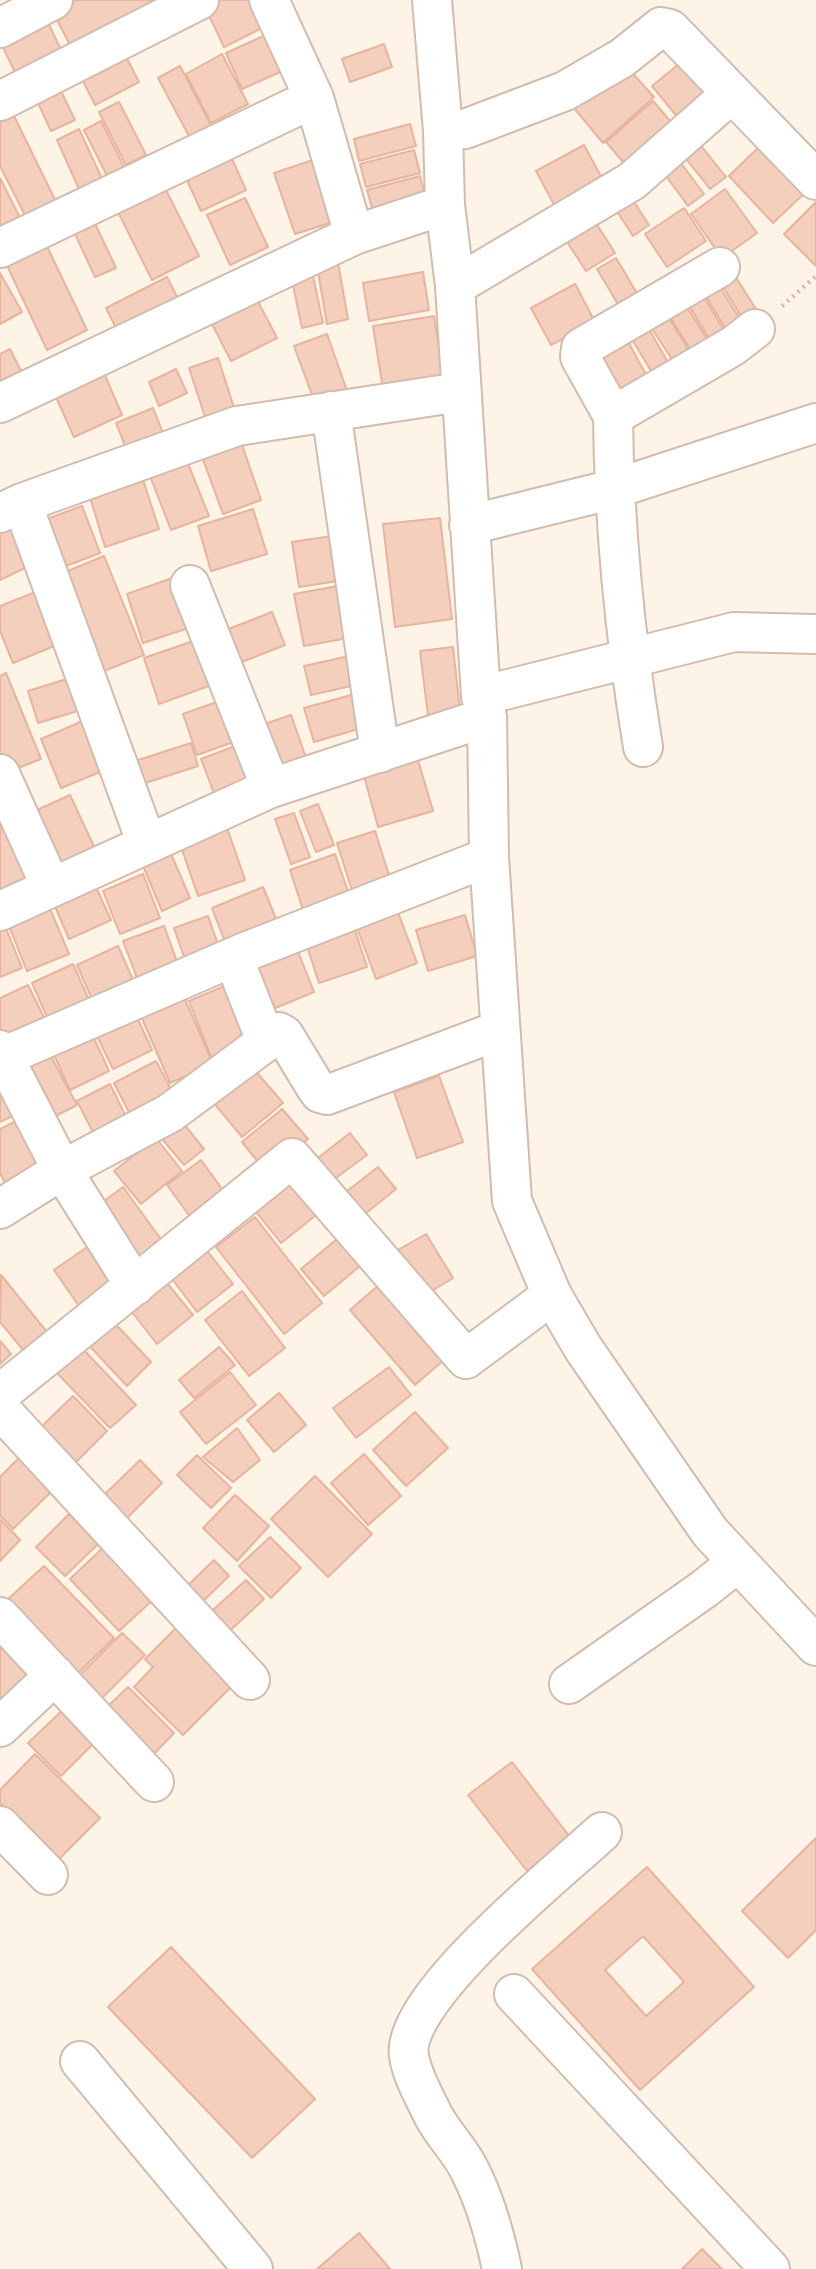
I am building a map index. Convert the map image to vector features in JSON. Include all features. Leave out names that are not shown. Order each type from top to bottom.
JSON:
[{"type":"street","points":[[0,28],[53,0]]},
{"type":"street","points":[[0,101],[200,0]]},
{"type":"street","points":[[269,0],[314,98],[354,235]]},
{"type":"street","points":[[432,0],[484,706],[489,856],[512,1201],[569,1328],[710,1532],[816,1646]]},
{"type":"street","points":[[443,131],[465,130],[565,90],[622,58],[661,27],[670,29],[816,180]]},
{"type":"street","points":[[455,285],[632,181],[732,93]]},
{"type":"street","points":[[0,248],[314,98]]},
{"type":"street","points":[[0,403],[354,235],[445,205]]},
{"type":"street","points":[[643,747],[629,660],[614,489],[613,416],[580,357],[581,348],[720,267]]},
{"type":"street","points":[[613,416],[733,346],[755,329]]},
{"type":"street","points":[[147,844],[11,508],[237,426],[460,392]]},
{"type":"street","points":[[331,411],[380,753]]},
{"type":"street","points":[[470,524],[614,489],[816,423]]},
{"type":"street","points":[[190,585],[271,788]]},
{"type":"street","points":[[0,911],[271,788],[380,753],[484,706],[629,660],[734,632],[816,634]]},
{"type":"street","points":[[0,774],[51,887]]},
{"type":"street","points":[[135,1286],[62,1170],[1,1054],[233,957],[489,856]]},
{"type":"street","points":[[233,957],[267,1041]]},
{"type":"street","points":[[0,1209],[62,1170],[170,1113],[276,1033],[282,1033],[320,1093],[327,1095],[500,1030]]},
{"type":"street","points":[[0,1394],[292,1158],[466,1359],[552,1295]]},
{"type":"street","points":[[0,1409],[250,1680]]},
{"type":"street","points":[[569,1684],[738,1562]]},
{"type":"street","points":[[0,1617],[154,1782]]},
{"type":"street","points":[[0,1727],[55,1675]]},
{"type":"street","points":[[0,1826],[48,1875]]},
{"type":"street","points":[[502,2269],[494,2232],[471,2171],[434,2118],[416,2077],[409,2056],[410,2038],[417,2018],[463,1959],[602,1832]]},
{"type":"street","points":[[514,1994],[770,2269]]},
{"type":"street","points":[[80,2061],[253,2269]]},
{"type":"path","points":[[755,329],[816,276]]},
{"type":"building","points":[[61,0],[156,0],[160,7],[73,51],[50,6]]},
{"type":"building","points":[[220,0],[256,0],[268,25],[224,47],[205,7]]},
{"type":"building","points":[[42,10],[68,65],[22,87],[0,41]]},
{"type":"building","points":[[279,29],[296,65],[242,89],[226,53]]},
{"type":"building","points":[[119,43],[139,82],[95,105],[75,65]]},
{"type":"building","points":[[384,44],[392,67],[350,82],[342,59]]},
{"type":"building","points":[[222,54],[248,104],[211,123],[186,74]]},
{"type":"building","points":[[690,55],[717,89],[679,119],[652,86]]},
{"type":"building","points":[[623,63],[654,97],[603,143],[574,108]]},
{"type":"building","points":[[180,66],[212,127],[190,138],[158,78]]},
{"type":"building","points":[[56,81],[75,120],[51,131],[33,92]]},
{"type":"building","points":[[653,101],[682,135],[635,176],[606,142]]},
{"type":"building","points":[[119,102],[146,155],[126,165],[99,112]]},
{"type":"building","points":[[13,114],[61,212],[31,227],[0,166],[0,120]]},
{"type":"building","points":[[101,121],[124,167],[107,176],[84,130]]},
{"type":"building","points":[[410,124],[416,146],[359,161],[354,139]]},
{"type":"building","points":[[79,129],[102,179],[79,189],[57,140]]},
{"type":"building","points":[[694,137],[726,177],[710,189],[679,150]]},
{"type":"building","points":[[764,142],[809,189],[773,223],[729,176]]},
{"type":"building","points":[[584,145],[606,186],[558,212],[536,171]]},
{"type":"building","points":[[227,148],[246,190],[201,211],[182,169]]},
{"type":"building","points":[[414,150],[420,173],[366,187],[360,164]]},
{"type":"building","points":[[672,151],[704,194],[688,206],[656,162]]},
{"type":"building","points":[[319,158],[339,220],[295,234],[274,173]]},
{"type":"building","points":[[420,176],[426,198],[373,211],[367,190]]},
{"type":"building","points":[[0,178],[25,228],[0,240]]},
{"type":"building","points":[[164,186],[199,256],[152,280],[117,210]]},
{"type":"building","points":[[625,188],[649,225],[633,236],[609,199]]},
{"type":"building","points":[[725,189],[757,233],[722,258],[691,214]]},
{"type":"building","points":[[245,198],[268,247],[230,265],[207,215]]},
{"type":"building","points":[[816,202],[816,266],[784,234]]},
{"type":"building","points":[[684,208],[706,241],[667,267],[645,234]]},
{"type":"building","points":[[587,209],[615,253],[586,271],[558,228]]},
{"type":"building","points":[[90,213],[116,268],[95,277],[70,223]]},
{"type":"building","points":[[42,236],[87,330],[47,350],[2,255]]},
{"type":"building","points":[[616,258],[644,305],[625,316],[597,269]]},
{"type":"building","points":[[338,263],[348,319],[327,324],[317,266]]},
{"type":"building","points":[[311,267],[323,323],[302,328],[290,271]]},
{"type":"building","points":[[730,268],[759,314],[745,323],[717,277]]},
{"type":"building","points":[[423,272],[429,310],[369,321],[363,283]]},
{"type":"building","points":[[0,273],[22,312],[0,324]]},
{"type":"building","points":[[167,277],[180,303],[119,334],[106,308]]},
{"type":"building","points":[[714,278],[743,324],[728,333],[700,286]]},
{"type":"building","points":[[575,284],[595,322],[551,345],[531,308]]},
{"type":"building","points":[[698,287],[726,334],[712,343],[683,296]]},
{"type":"building","points":[[255,296],[277,338],[231,361],[210,320]]},
{"type":"building","points":[[681,298],[711,345],[694,355],[665,309]]},
{"type":"building","points":[[664,310],[693,357],[677,367],[647,321]]},
{"type":"building","points":[[434,316],[445,386],[384,396],[373,326]]},
{"type":"building","points":[[646,324],[673,371],[657,381],[629,334]]},
{"type":"building","points":[[327,334],[347,391],[315,403],[294,346]]},
{"type":"building","points":[[625,336],[651,384],[617,402],[591,355]]},
{"type":"building","points":[[10,349],[27,383],[0,397],[0,354]]},
{"type":"building","points":[[218,358],[237,417],[208,426],[189,368]]},
{"type":"building","points":[[100,364],[122,415],[74,437],[51,386]]},
{"type":"building","points":[[176,369],[187,393],[159,406],[149,382]]},
{"type":"building","points":[[153,408],[168,446],[131,460],[116,423]]},
{"type":"building","points":[[241,442],[261,500],[223,514],[202,457]]},
{"type":"building","points":[[185,456],[209,516],[171,530],[148,471]]},
{"type":"building","points":[[143,480],[159,529],[105,547],[90,497]]},
{"type":"building","points":[[82,506],[100,553],[58,569],[39,522]]},
{"type":"building","points":[[253,509],[267,554],[211,571],[198,526]]},
{"type":"building","points":[[15,515],[37,562],[0,580],[0,522]]},
{"type":"building","points":[[440,518],[452,619],[395,627],[383,524]]},
{"type":"building","points":[[338,535],[344,580],[299,587],[292,542]]},
{"type":"building","points":[[104,556],[144,655],[104,671],[63,573]]},
{"type":"building","points":[[178,576],[195,626],[143,643],[127,594]]},
{"type":"building","points":[[343,585],[353,637],[304,646],[294,594]]},
{"type":"building","points":[[38,591],[59,644],[13,663],[0,631],[0,606]]},
{"type":"building","points":[[272,612],[285,645],[229,667],[216,634]]},
{"type":"building","points":[[202,638],[217,683],[159,704],[144,658]]},
{"type":"building","points":[[453,647],[461,719],[429,724],[420,651]]},
{"type":"building","points":[[349,656],[356,685],[311,695],[304,666]]},
{"type":"building","points":[[6,673],[41,759],[3,774],[0,768],[0,676]]},
{"type":"building","points":[[73,677],[84,709],[38,723],[28,691]]},
{"type":"building","points":[[362,692],[372,725],[314,742],[304,708]]},
{"type":"building","points":[[228,698],[242,739],[197,755],[183,714]]},
{"type":"building","points":[[291,715],[306,758],[271,771],[256,727]]},
{"type":"building","points":[[85,720],[105,770],[61,788],[41,739]]},
{"type":"building","points":[[191,743],[198,766],[142,784],[135,761]]},
{"type":"building","points":[[243,743],[259,788],[218,804],[201,759]]},
{"type":"building","points":[[418,760],[433,811],[378,827],[364,776]]},
{"type":"building","points":[[70,795],[97,853],[51,874],[24,816]]},
{"type":"building","points":[[318,804],[334,845],[316,852],[300,811]]},
{"type":"building","points":[[0,805],[36,880],[0,897]]},
{"type":"building","points":[[294,813],[310,857],[291,864],[275,819]]},
{"type":"building","points":[[225,822],[245,880],[198,896],[178,838]]},
{"type":"building","points":[[375,831],[393,888],[355,900],[337,843]]},
{"type":"building","points":[[171,854],[190,898],[162,911],[143,866]]},
{"type":"building","points":[[335,854],[352,903],[306,919],[290,870]]},
{"type":"building","points":[[143,874],[160,918],[120,934],[103,891]]},
{"type":"building","points":[[91,876],[111,920],[69,939],[50,895]]},
{"type":"building","points":[[263,887],[281,931],[229,952],[212,908]]},
{"type":"building","points":[[393,899],[417,963],[376,979],[352,914]]},
{"type":"building","points":[[48,904],[69,954],[27,971],[7,921]]},
{"type":"building","points":[[465,915],[477,956],[428,971],[416,930]]},
{"type":"building","points":[[208,916],[222,956],[188,968],[174,928]]},
{"type":"building","points":[[351,918],[367,967],[319,983],[303,934]]},
{"type":"building","points":[[3,921],[22,968],[0,977],[0,922]]},
{"type":"building","points":[[164,926],[180,970],[140,986],[123,941]]},
{"type":"building","points":[[293,939],[314,992],[273,1009],[252,955]]},
{"type":"building","points":[[118,946],[137,989],[96,1008],[77,965]]},
{"type":"building","points":[[73,964],[92,1007],[51,1026],[32,983]]},
{"type":"building","points":[[232,983],[255,1041],[212,1059],[189,1001]]},
{"type":"building","points":[[28,985],[49,1028],[0,1039],[0,998]]},
{"type":"building","points":[[184,997],[213,1064],[170,1083],[141,1016]]},
{"type":"building","points":[[135,1013],[152,1050],[113,1069],[95,1032]]},
{"type":"building","points":[[92,1034],[109,1071],[70,1090],[53,1053]]},
{"type":"building","points":[[50,1055],[77,1105],[42,1123],[16,1073]]},
{"type":"building","points":[[156,1061],[176,1099],[134,1122],[114,1083]]},
{"type":"building","points":[[253,1068],[283,1103],[242,1137],[213,1102]]},
{"type":"building","points":[[0,1074],[20,1112],[0,1122]]},
{"type":"building","points":[[439,1076],[463,1142],[417,1158],[394,1092]]},
{"type":"building","points":[[110,1084],[131,1127],[99,1144],[77,1101]]},
{"type":"building","points":[[282,1109],[308,1139],[267,1173],[242,1142]]},
{"type":"building","points":[[178,1117],[204,1149],[184,1165],[158,1134]]},
{"type":"building","points":[[18,1120],[47,1174],[11,1194],[0,1173],[0,1129]]},
{"type":"building","points":[[350,1133],[367,1155],[325,1186],[309,1165]]},
{"type":"building","points":[[156,1138],[182,1171],[141,1204],[114,1171]]},
{"type":"building","points":[[201,1160],[230,1200],[196,1225],[167,1185]]},
{"type":"building","points":[[378,1167],[396,1189],[355,1222],[337,1199]]},
{"type":"building","points":[[288,1172],[320,1212],[281,1243],[249,1203]]},
{"type":"building","points":[[123,1187],[165,1245],[134,1267],[92,1210]]},
{"type":"building","points":[[255,1217],[322,1303],[284,1334],[216,1247]]},
{"type":"building","points":[[426,1234],[453,1278],[425,1295],[398,1250]]},
{"type":"building","points":[[337,1239],[360,1266],[324,1296],[301,1269]]},
{"type":"building","points":[[90,1245],[119,1286],[83,1312],[54,1270]]},
{"type":"building","points":[[204,1247],[233,1284],[197,1312],[169,1275]]},
{"type":"building","points":[[1,1275],[47,1332],[24,1351],[0,1322]]},
{"type":"building","points":[[388,1277],[453,1352],[415,1385],[350,1310]]},
{"type":"building","points":[[163,1278],[193,1315],[157,1344],[128,1307]]},
{"type":"building","points":[[242,1291],[285,1348],[249,1376],[205,1320]]},
{"type":"building","points":[[107,1315],[151,1362],[127,1386],[82,1338]]},
{"type":"building","points":[[0,1341],[11,1354],[0,1364]]},
{"type":"building","points":[[81,1347],[136,1405],[110,1428],[55,1371]]},
{"type":"building","points":[[219,1347],[235,1365],[194,1398],[179,1380]]},
{"type":"building","points":[[389,1367],[411,1395],[356,1438],[333,1408]]},
{"type":"building","points":[[230,1372],[256,1405],[206,1444],[180,1412]]},
{"type":"building","points":[[279,1393],[306,1425],[274,1452],[247,1420]]},
{"type":"building","points":[[73,1396],[107,1431],[73,1465],[38,1430]]},
{"type":"building","points":[[415,1412],[448,1448],[406,1486],[373,1450]]},
{"type":"building","points":[[237,1428],[260,1460],[233,1482],[203,1457]]},
{"type":"building","points":[[23,1454],[56,1487],[13,1529],[0,1515],[0,1477]]},
{"type":"building","points":[[364,1454],[401,1496],[368,1525],[331,1483]]},
{"type":"building","points":[[197,1455],[231,1488],[211,1508],[177,1475]]},
{"type":"building","points":[[140,1460],[162,1483],[123,1522],[100,1499]]},
{"type":"building","points":[[315,1476],[372,1534],[328,1577],[271,1519]]},
{"type":"building","points":[[235,1495],[269,1526],[237,1561],[203,1528]]},
{"type":"building","points":[[69,1514],[98,1544],[65,1576],[36,1547]]},
{"type":"building","points":[[0,1519],[20,1540],[0,1561]]},
{"type":"building","points":[[270,1537],[301,1568],[271,1598],[239,1566]]},
{"type":"building","points":[[107,1544],[156,1597],[119,1631],[70,1579]]},
{"type":"building","points":[[214,1560],[229,1576],[197,1607],[182,1591]]},
{"type":"building","points":[[44,1566],[114,1638],[75,1676],[5,1602]]},
{"type":"building","points":[[246,1580],[264,1599],[222,1638],[203,1619]]},
{"type":"building","points":[[178,1626],[235,1683],[183,1735],[134,1687],[153,1667],[145,1659]]},
{"type":"building","points":[[122,1633],[145,1655],[96,1704],[74,1681]]},
{"type":"building","points":[[7,1640],[42,1676],[0,1702],[0,1647]]},
{"type":"building","points":[[128,1687],[174,1733],[146,1762],[99,1715]]},
{"type":"building","points":[[66,1707],[98,1739],[61,1776],[28,1743]]},
{"type":"building","points":[[35,1754],[100,1818],[58,1860],[0,1803],[0,1790]]},
{"type":"building","points":[[512,1762],[570,1837],[527,1871],[468,1795]]},
{"type":"building","points":[[816,1838],[816,1930],[788,1958],[742,1911]]},
{"type":"building","points":[[647,1867],[754,1987],[640,2090],[532,1969]],"holes":[[[643,1936],[684,1982],[646,2016],[605,1970]]]},
{"type":"building","points":[[171,1947],[315,2099],[252,2158],[108,2007]]},
{"type":"building","points":[[359,2233],[390,2269],[317,2269]]},
{"type":"building","points":[[702,2249],[722,2269],[682,2269]]}]
